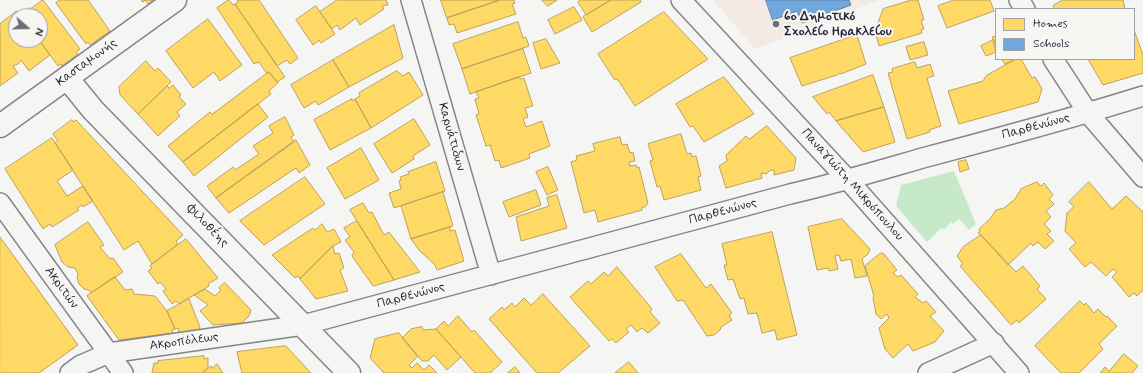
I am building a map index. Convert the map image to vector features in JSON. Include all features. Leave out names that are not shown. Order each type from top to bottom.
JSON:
[{"type":"street","name":"Κασταμονής","points":[[0,126],[175,0]]},
{"type":"street","name":"Καρυάτιδων","points":[[411,0],[492,275]]},
{"type":"street","name":"Παναγιώτη Μικρόπουλου","points":[[681,0],[848,180],[1019,373]]},
{"type":"street","points":[[1054,60],[1088,113],[1143,177]]},
{"type":"street","name":"Φιλοθέης","points":[[67,78],[93,110],[349,373]]},
{"type":"street","name":"Παρθενώνος","points":[[303,325],[790,194],[848,180],[882,169],[1088,113],[1143,96]]},
{"type":"street","name":"Ακριτών","points":[[0,203],[123,373]]},
{"type":"street","name":"Ακροπόλεως","points":[[70,373],[81,365],[108,353],[303,325]]},
{"type":"street","points":[[928,373],[994,344]]},
{"type":"shaded area","name":"6ο Δημοτικό Σχολείο Ηρακλείου","points":[[713,0],[879,0],[755,49]]},
{"type":"green space","points":[[954,171],[976,224],[969,230],[959,219],[953,224],[951,222],[945,229],[941,228],[927,242],[896,206],[901,185]]},
{"type":"building: Homes","points":[[43,0],[80,49],[76,52],[78,54],[62,66],[61,64],[58,66],[45,48],[48,48],[48,8],[32,8]]},
{"type":"building: Homes","points":[[60,0],[88,0],[110,31],[90,45],[88,42],[86,44],[56,3]]},
{"type":"building: Homes","points":[[145,0],[153,0],[148,4]]},
{"type":"building: Homes","points":[[229,0],[233,5],[235,4],[285,77],[277,82],[269,72],[267,74],[259,62],[254,64],[217,8]]},
{"type":"building: Homes","points":[[237,0],[259,0],[298,58],[290,64],[287,60],[277,66],[235,4],[238,2]]},
{"type":"building: Homes","points":[[337,0],[386,0],[388,5],[382,6],[384,9],[360,25],[356,18],[340,30],[337,25],[332,29],[320,12]]},
{"type":"building: Homes","points":[[441,0],[500,0],[447,18]]},
{"type":"building: Homes","points":[[500,0],[514,0],[515,3],[512,4],[516,14],[457,33],[454,24],[449,25],[447,18]]},
{"type":"building: Homes","points":[[542,0],[557,0],[548,6]]},
{"type":"building: Homes","points":[[581,0],[611,0],[586,15],[578,2]]},
{"type":"building: Homes","points":[[611,0],[640,0],[641,2],[592,32],[583,17]]},
{"type":"building: Homes","points":[[912,0],[918,0],[924,20],[921,20],[924,29],[921,30],[922,33],[879,46],[874,27],[877,26],[883,9]]},
{"type":"building: Homes","points":[[954,0],[990,0],[994,11],[947,28],[938,6]]},
{"type":"building: Homes","points":[[1063,0],[1123,0],[1125,8],[1054,8],[1053,6]]},
{"type":"building: Homes","points":[[316,6],[335,34],[321,43],[319,40],[313,45],[296,20]]},
{"type":"building: Homes","points":[[574,7],[582,20],[555,34],[548,20]]},
{"type":"building: Homes","points":[[664,12],[708,59],[635,106],[618,80],[614,79],[598,54]]},
{"type":"building: Homes","points":[[8,18],[8,48],[45,48],[50,55],[29,71],[21,60],[18,64],[13,66],[18,73],[0,86],[0,24]]},
{"type":"building: Homes","points":[[208,19],[242,65],[220,81],[214,72],[193,88],[166,51]]},
{"type":"building: Homes","points":[[518,22],[523,38],[526,37],[529,46],[462,69],[453,44]]},
{"type":"building: Homes","points":[[394,25],[403,58],[349,87],[333,60]]},
{"type":"building: Homes","points":[[1135,33],[1143,55],[1143,73],[1103,85],[1089,60],[1135,60]]},
{"type":"building: Homes","points":[[857,35],[866,64],[841,74],[840,73],[802,86],[790,58]]},
{"type":"building: Homes","points":[[995,36],[995,44],[992,37]]},
{"type":"building: Homes","points":[[546,39],[560,63],[541,69],[533,43]]},
{"type":"building: Homes","points":[[993,40],[995,52],[986,56],[981,46]]},
{"type":"building: Homes","points":[[924,42],[928,55],[910,60],[906,47]]},
{"type":"building: Homes","points":[[523,49],[531,73],[470,94],[462,69]]},
{"type":"building: Homes","points":[[333,60],[349,87],[318,105],[316,101],[304,108],[291,85]]},
{"type":"building: Homes","points":[[1003,60],[1014,60],[1005,64]]},
{"type":"building: Homes","points":[[1014,60],[1022,60],[1032,78],[1035,77],[1042,89],[1038,102],[959,124],[948,91],[983,81],[986,76]]},
{"type":"building: Homes","points":[[146,61],[155,71],[158,68],[171,82],[138,114],[120,95],[119,87]]},
{"type":"building: Homes","points":[[915,62],[917,68],[930,64],[934,76],[927,78],[941,126],[929,130],[930,132],[907,139],[888,73],[893,72],[892,69]]},
{"type":"building: Homes","points":[[397,71],[403,76],[409,72],[423,95],[371,128],[355,99],[360,96],[359,93]]},
{"type":"building: Homes","points":[[269,72],[278,83],[269,91],[271,94],[183,162],[168,146],[210,112],[212,114]]},
{"type":"building: Homes","points":[[873,75],[884,107],[836,121],[829,112],[827,114],[813,97]]},
{"type":"building: Homes","points":[[519,77],[520,79],[524,78],[533,106],[525,108],[528,117],[523,119],[526,127],[542,121],[550,146],[529,154],[530,158],[501,168],[499,160],[495,161],[490,145],[486,146],[476,115],[479,114],[475,99],[479,98],[476,92]]},
{"type":"building: Homes","points":[[724,77],[754,114],[704,142],[693,126],[690,127],[676,104]]},
{"type":"building: Homes","points":[[173,85],[181,95],[179,97],[186,104],[177,112],[180,116],[158,136],[138,114],[167,86],[169,88]]},
{"type":"building: Homes","points":[[352,99],[352,101],[355,99],[371,128],[330,150],[314,120]]},
{"type":"building: Homes","points":[[258,104],[268,117],[194,176],[183,162]]},
{"type":"building: Homes","points":[[884,107],[895,142],[863,152],[836,121]]},
{"type":"building: Homes","points":[[285,117],[294,135],[291,137],[294,142],[216,198],[207,186],[233,167],[235,170],[259,154],[253,146],[273,133],[269,126]]},
{"type":"building: Homes","points":[[414,119],[430,145],[413,156],[414,159],[392,173],[374,144]]},
{"type":"building: Homes","points":[[72,120],[73,122],[76,120],[183,235],[176,241],[178,244],[152,264],[138,241],[124,250],[55,143],[58,141],[53,134]]},
{"type":"building: Homes","points":[[767,126],[796,158],[794,170],[774,175],[774,170],[771,170],[766,174],[761,173],[762,178],[726,188],[719,166],[727,161],[726,155],[746,136],[749,139]]},
{"type":"building: Homes","points":[[681,134],[687,154],[691,153],[692,157],[696,156],[701,176],[698,177],[701,190],[664,200],[660,186],[657,187],[650,161],[653,160],[648,144]]},
{"type":"building: Homes","points":[[620,137],[622,145],[627,144],[630,153],[633,152],[635,161],[629,162],[630,166],[636,165],[637,168],[639,167],[648,203],[645,207],[642,207],[642,210],[598,222],[595,210],[584,213],[571,162],[577,160],[576,156],[595,151],[593,144]]},
{"type":"building: Homes","points":[[52,138],[73,170],[57,181],[67,196],[83,186],[93,201],[83,207],[82,205],[77,208],[79,210],[52,227],[50,224],[43,229],[5,169]]},
{"type":"building: Homes","points":[[296,140],[310,165],[299,173],[296,168],[229,213],[216,198]]},
{"type":"building: Homes","points":[[361,148],[379,180],[345,199],[327,168]]},
{"type":"building: Homes","points":[[966,160],[969,169],[960,172],[958,162]]},
{"type":"building: Homes","points":[[436,162],[445,191],[394,208],[389,193],[401,189],[399,181],[401,180],[400,177],[409,174],[408,172]]},
{"type":"building: Homes","points":[[548,167],[558,190],[547,195],[536,172]]},
{"type":"building: Homes","points":[[305,177],[325,204],[264,245],[240,221]]},
{"type":"building: Homes","points":[[1037,182],[1041,186],[1044,183],[1053,195],[1049,199],[1054,204],[1046,211],[1051,217],[1044,224],[1051,231],[1047,234],[1054,241],[1045,249],[1038,242],[1033,246],[1031,243],[1008,265],[978,233],[980,231],[979,229],[990,219],[996,210],[1004,208],[1015,199],[1021,189]]},
{"type":"building: Homes","points":[[1089,182],[1112,209],[1126,196],[1143,212],[1143,290],[1137,296],[1134,293],[1129,297],[1112,277],[1117,272],[1113,269],[1106,276],[1091,262],[1085,267],[1069,249],[1076,243],[1065,231],[1067,213],[1074,207],[1069,202]]},
{"type":"building: Homes","points":[[536,190],[541,205],[509,217],[503,202]]},
{"type":"building: Homes","points":[[443,192],[453,226],[411,239],[401,206]]},
{"type":"building: Homes","points":[[557,195],[567,228],[521,241],[516,217],[549,206],[547,198]]},
{"type":"building: Homes","points":[[363,203],[369,213],[372,212],[384,235],[389,232],[420,272],[394,280],[350,210]]},
{"type":"building: Homes","points":[[842,219],[870,249],[868,254],[862,259],[867,276],[855,278],[851,259],[841,261],[839,255],[835,256],[838,269],[829,271],[828,268],[817,270],[808,227]]},
{"type":"building: Homes","points":[[357,221],[394,280],[373,286],[352,256],[354,252],[345,240],[350,237],[344,228]]},
{"type":"building: Homes","points":[[88,222],[104,245],[100,247],[110,259],[113,258],[123,272],[91,293],[79,284],[77,278],[78,274],[75,268],[68,267],[62,262],[55,245]]},
{"type":"building: Homes","points":[[322,224],[327,232],[334,229],[341,242],[333,246],[300,279],[298,276],[295,278],[272,255],[313,228],[315,230]]},
{"type":"building: Homes","points":[[450,227],[450,231],[455,230],[464,261],[437,270],[435,265],[419,250],[411,239]]},
{"type":"building: Homes","points":[[772,232],[797,335],[777,340],[775,330],[762,333],[757,313],[748,314],[744,298],[740,299],[733,279],[728,280],[724,265],[727,265],[722,244]]},
{"type":"building: Homes","points":[[981,235],[1016,272],[1023,266],[1040,286],[1037,289],[1046,299],[1019,323],[1017,320],[1011,325],[960,266],[963,264],[957,256],[963,247]]},
{"type":"building: Homes","points":[[0,237],[78,345],[39,373],[0,373]]},
{"type":"building: Homes","points":[[186,239],[218,278],[208,284],[209,286],[179,304],[176,301],[172,304],[163,291],[166,289],[160,282],[158,284],[148,271],[152,268],[150,266]]},
{"type":"building: Homes","points":[[333,246],[335,254],[339,253],[344,268],[340,270],[348,291],[316,299],[300,279]]},
{"type":"building: Homes","points":[[881,253],[884,254],[897,270],[893,273],[898,277],[901,275],[918,294],[915,297],[923,303],[926,301],[936,312],[930,316],[944,331],[935,342],[913,351],[908,344],[893,358],[885,349],[879,328],[889,318],[887,314],[881,319],[876,314],[873,298],[874,296],[865,266]]},
{"type":"building: Homes","points":[[681,254],[706,288],[711,284],[732,313],[729,315],[732,320],[721,327],[720,330],[714,335],[707,336],[683,300],[677,301],[655,267]]},
{"type":"building: Homes","points":[[617,267],[652,309],[650,312],[660,323],[648,333],[642,328],[637,332],[631,325],[626,329],[629,332],[616,343],[612,339],[609,341],[570,297],[588,281],[591,284],[604,272],[608,276]]},
{"type":"building: Homes","points":[[115,277],[125,290],[132,289],[134,294],[155,296],[167,311],[175,329],[172,330],[173,333],[119,340],[87,296]]},
{"type":"building: Homes","points":[[225,283],[251,310],[249,316],[242,323],[213,325],[200,311],[208,305],[194,295],[205,289],[215,296],[221,290],[219,288]]},
{"type":"building: Homes","points":[[543,294],[590,346],[558,373],[537,373],[489,319],[502,307],[504,310],[512,303],[515,307],[524,298],[531,305]]},
{"type":"building: Homes","points":[[189,299],[200,327],[199,331],[179,333],[178,328],[175,329],[167,311]]},
{"type":"building: Homes","points":[[1080,301],[1084,305],[1086,303],[1094,313],[1098,309],[1117,326],[1099,344],[1103,349],[1079,373],[1061,373],[1035,346]]},
{"type":"building: Homes","points":[[458,316],[472,332],[474,330],[502,362],[490,373],[475,373],[436,329],[444,321],[448,326]]},
{"type":"building: Homes","points":[[422,327],[423,330],[436,329],[461,357],[447,370],[434,355],[428,361],[422,361],[402,338],[411,329]]},
{"type":"building: Homes","points":[[399,333],[418,356],[409,365],[412,368],[417,363],[424,370],[429,365],[437,373],[384,373],[370,358],[375,339]]},
{"type":"building: Homes","points":[[286,346],[311,373],[242,373],[237,352]]},
{"type":"building: Homes","points":[[1124,354],[1138,366],[1132,373],[1100,373],[1105,367],[1109,371]]},
{"type":"building: Homes","points":[[204,356],[204,359],[208,358],[208,368],[202,373],[152,373],[154,363],[158,363],[158,361]]},
{"type":"building: Homes","points":[[629,362],[638,373],[615,373]]},
{"type":"building: Homes","points":[[217,364],[223,373],[202,373],[211,366],[212,368]]},
{"type":"building: Homes","points":[[515,367],[520,373],[508,373]]},
{"type":"building: Schools","points":[[766,0],[849,0],[851,5],[802,23],[797,11],[773,20]]},
{"type":"place","name":"6ο Δημοτικό Σχολείο Ηρακλείου","points":[[776,24]]}]
